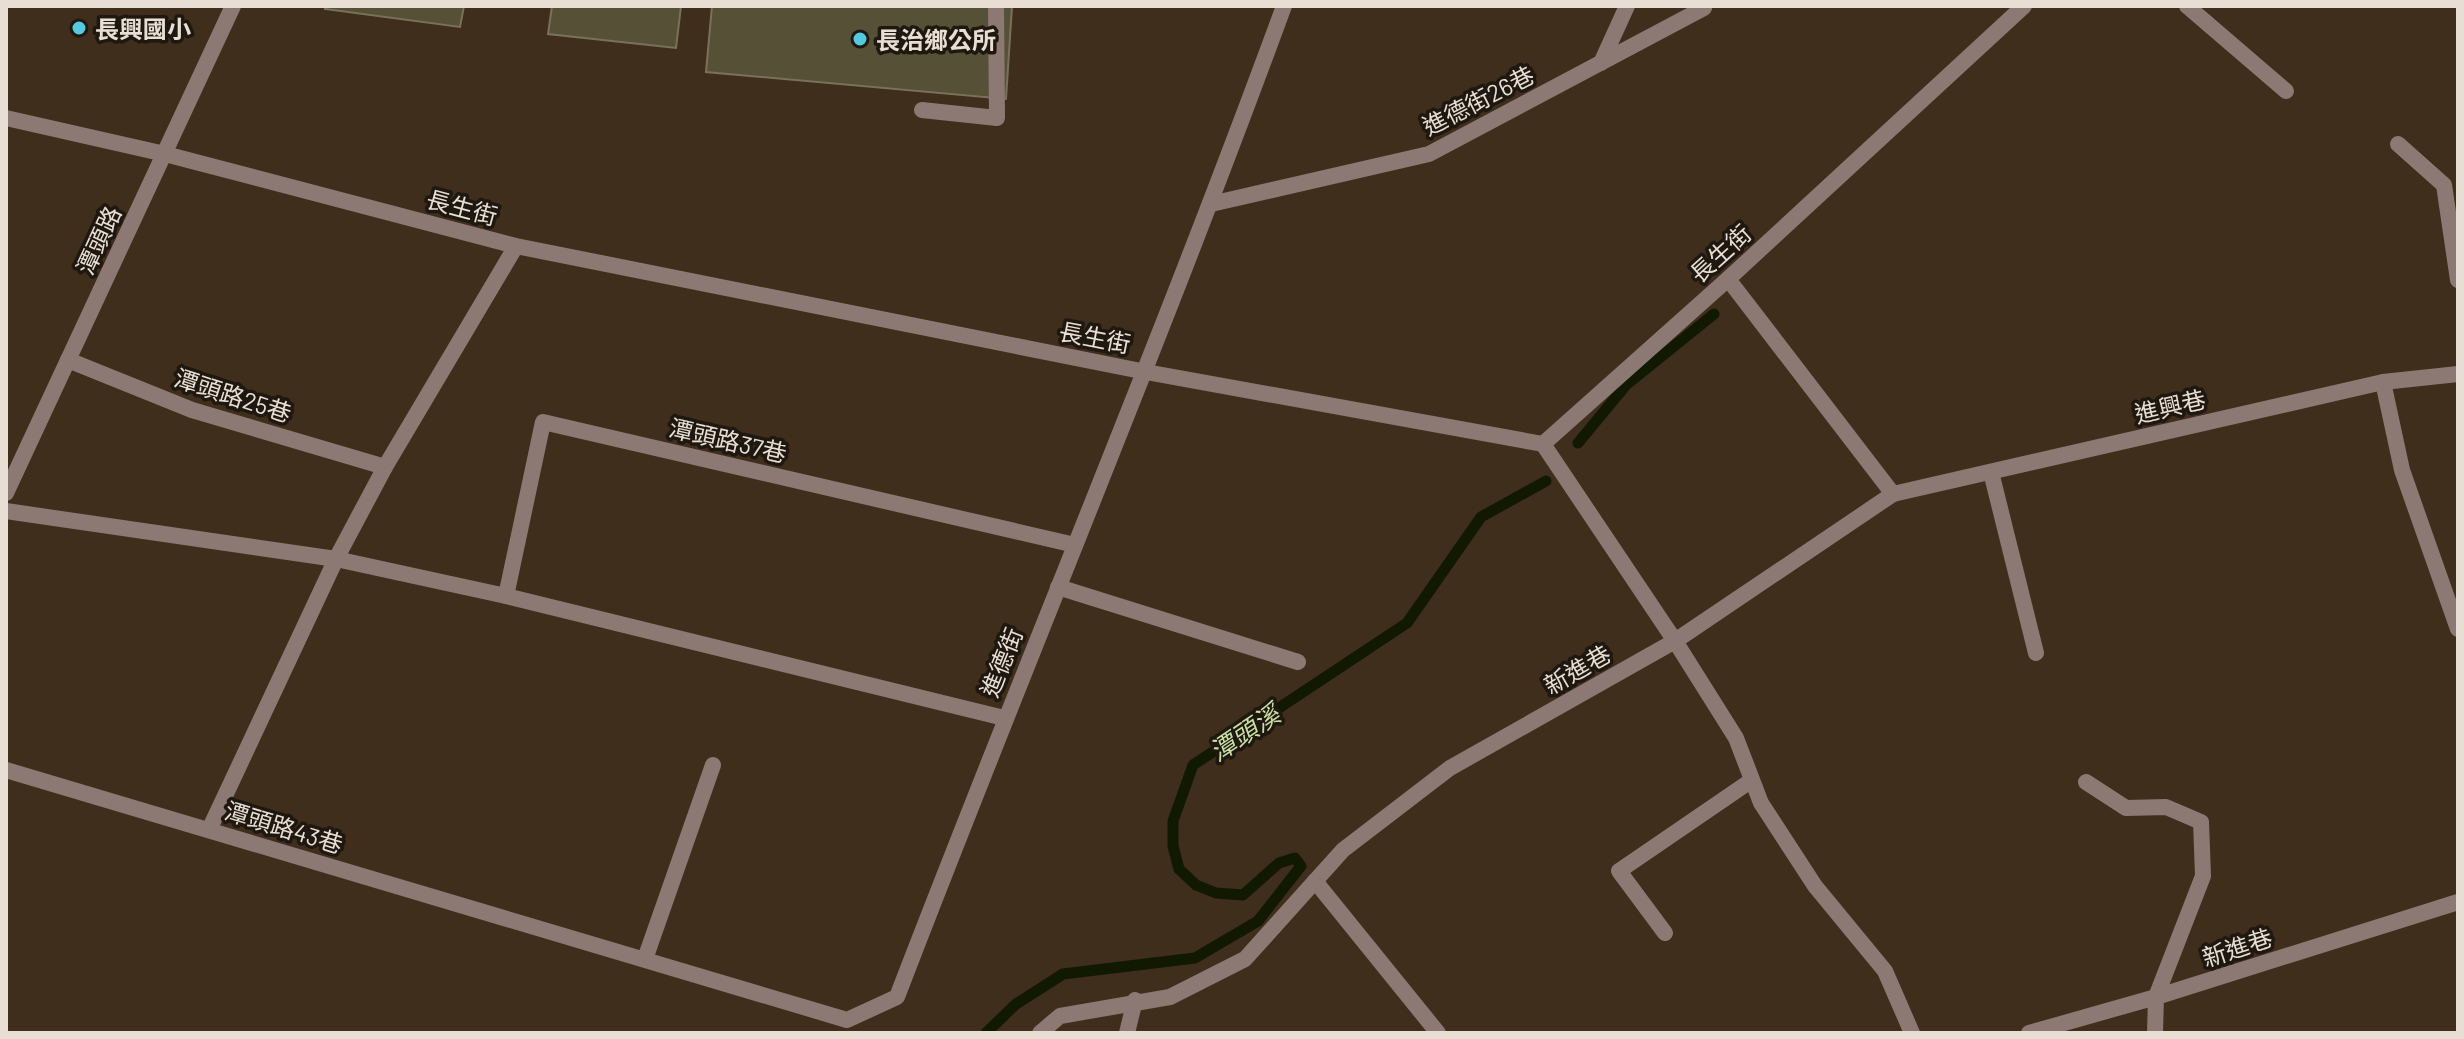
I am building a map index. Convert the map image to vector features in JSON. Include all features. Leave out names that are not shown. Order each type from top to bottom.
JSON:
[{"type":"street","name":"潭頭路","points":[[6,493],[233,6]]},
{"type":"street","points":[[922,110],[997,118],[996,6]]},
{"type":"street","name":"進德街","points":[[548,931],[645,959],[848,1026],[897,997],[1004,718],[1146,372],[1284,6]]},
{"type":"street","points":[[1601,63],[1627,6]]},
{"type":"street","name":"長生街","points":[[6,118],[165,154],[516,246],[1146,372],[1543,444],[1728,279],[2024,6]]},
{"type":"street","points":[[2187,6],[2286,91]]},
{"type":"street","name":"進德街26巷","points":[[1211,204],[1429,154],[1704,8]]},
{"type":"street","points":[[2398,144],[2444,185],[2458,280]]},
{"type":"street","points":[[209,830],[336,559],[385,467],[516,246]]},
{"type":"street","points":[[1728,279],[1893,494]]},
{"type":"street","name":"潭頭路25巷","points":[[68,360],[192,410],[385,467]]},
{"type":"street","name":"進興巷","points":[[1675,641],[1893,494],[2383,382],[2458,374]]},
{"type":"street","points":[[2383,382],[2402,470],[2458,629]]},
{"type":"street","name":"潭頭路37巷","points":[[506,596],[543,422],[1075,545]]},
{"type":"street","points":[[1543,444],[1736,738],[1761,803],[1815,886],[1885,971],[1912,1033]]},
{"type":"street","points":[[1991,472],[2036,653]]},
{"type":"street","points":[[6,511],[336,559],[506,596],[1004,718]]},
{"type":"street","points":[[1058,587],[1298,662]]},
{"type":"street","name":"新進巷","points":[[1040,1033],[1060,1016],[1135,1000],[1170,997],[1245,959],[1343,850],[1450,768],[1675,641]]},
{"type":"street","points":[[645,959],[713,765]]},
{"type":"street","name":"潭頭路43巷","points":[[6,770],[548,931]]},
{"type":"street","points":[[1665,933],[1619,871],[1752,780]]},
{"type":"street","points":[[2086,782],[2126,808],[2166,807],[2201,822],[2203,876],[2156,997],[2155,1033]]},
{"type":"street","points":[[1315,881],[1438,1033]]},
{"type":"street","name":"新進巷","points":[[2029,1033],[2156,997],[2458,902]]},
{"type":"street","points":[[1127,1033],[1135,1000]]},
{"type":"building","points":[[326,6],[464,6],[460,27],[325,9]]},
{"type":"building","points":[[552,6],[681,6],[676,48],[548,34]]},
{"type":"building","name":"長治鄉公所","points":[[712,6],[1012,6],[1006,99],[706,72]]},
{"type":"waterway","name":"潭頭溪","points":[[1578,443],[1626,385],[1714,314]]},
{"type":"waterway","name":"潭頭溪","points":[[986,1033],[1016,1004],[1063,974],[1195,958],[1258,921],[1301,866],[1295,858],[1279,863],[1243,895],[1216,893],[1196,885],[1179,869],[1173,846],[1173,821],[1193,765],[1407,623],[1481,517],[1546,481]]},
{"type":"place","name":"長興國小","points":[[79,28]]},
{"type":"place","name":"長治鄉公所","points":[[860,39]]}]
